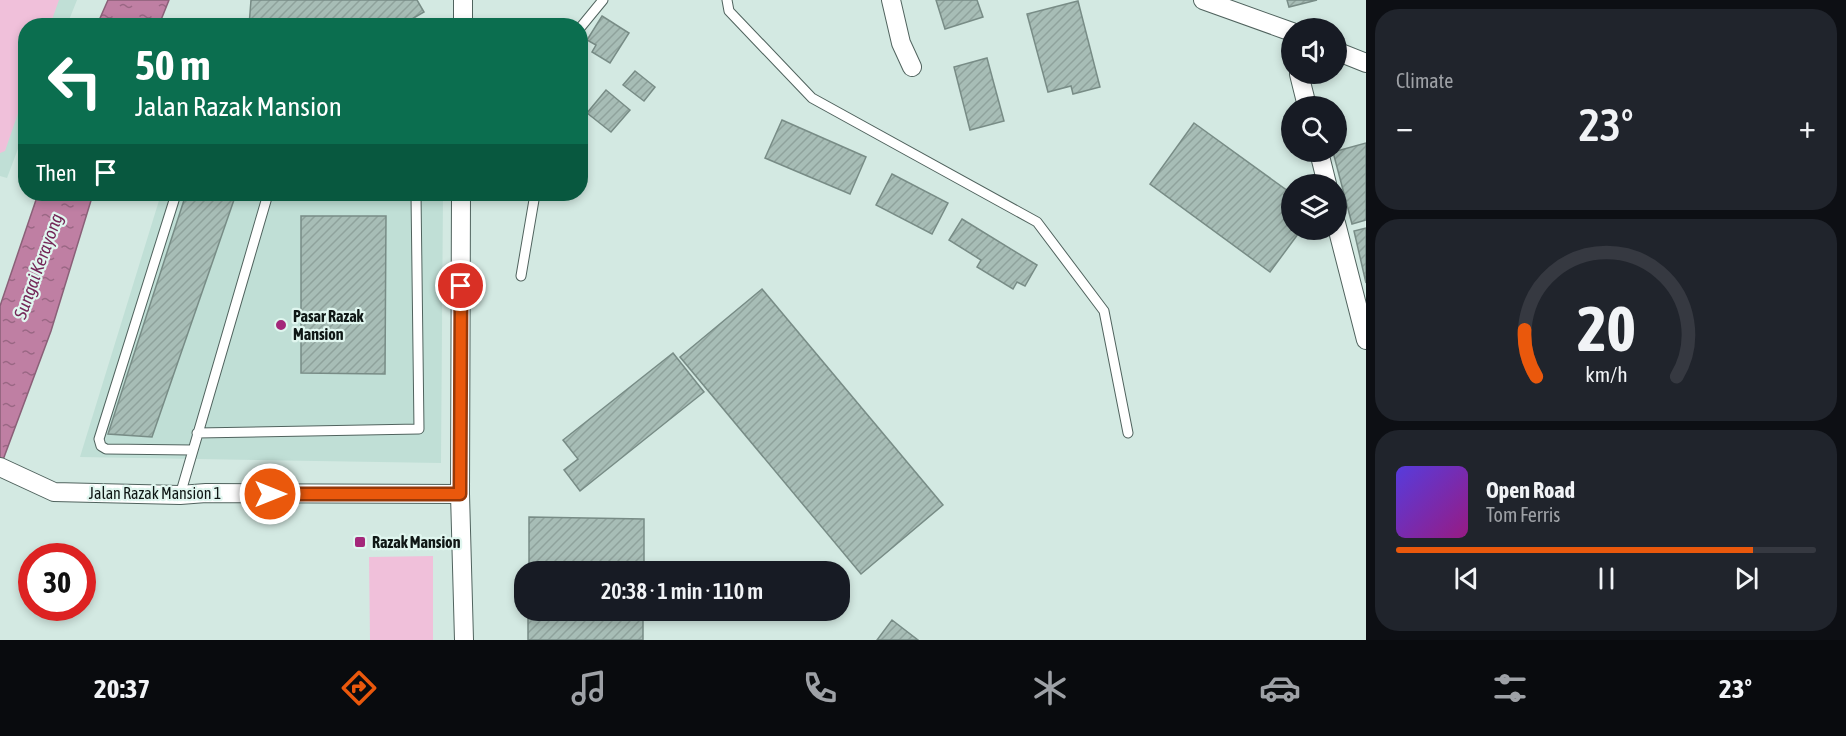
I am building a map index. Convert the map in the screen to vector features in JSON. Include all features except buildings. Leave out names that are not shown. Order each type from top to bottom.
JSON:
[{"type":"street","points":[[463,0],[463,18]]},
{"type":"street","points":[[891,0],[900,43],[912,68]]},
{"type":"street","points":[[1203,0],[1226,4],[1281,27]]},
{"type":"street","points":[[1347,55],[1366,63]]},
{"type":"street","points":[[461,201],[460,494],[464,640]]},
{"type":"street","points":[[1340,240],[1366,340]]},
{"type":"street","name":"Jalan Razak Mansion 1","points":[[0,467],[54,492],[180,495],[206,493],[460,494]]},
{"type":"lane","points":[[588,18],[603,0]]},
{"type":"lane","points":[[727,0],[729,10],[812,98],[1037,222],[1104,311],[1128,433]]},
{"type":"lane","points":[[174,201],[99,440],[100,446],[106,449],[192,450]]},
{"type":"lane","points":[[180,495],[266,201]]},
{"type":"lane","points":[[197,433],[419,429],[416,201]]},
{"type":"lane","points":[[522,276],[534,201]]},
{"type":"shaded area","points":[[0,0],[77,0],[70,18],[18,18],[18,149],[7,178],[0,176]]},
{"type":"shaded area","points":[[0,0],[59,0],[53,18],[18,18],[18,113],[5,151],[0,153]]},
{"type":"shaded area","name":"Pasar Razak Mansion","points":[[159,201],[443,201],[441,463],[80,457]]},
{"type":"shaded area","points":[[433,556],[433,640],[370,640],[369,557]]},
{"type":"water","points":[[108,0],[169,0],[162,18],[100,18]]},
{"type":"water","name":"Sungai Kerayong","points":[[36,201],[91,201],[51,331],[0,468],[0,306]]},
{"type":"place","name":"Pasar Razak Mansion","points":[[281,325]]},
{"type":"place","name":"Razak Mansion","points":[[360,542]]},
{"type":"route","points":[[270,494],[460,494],[461,286]]}]
